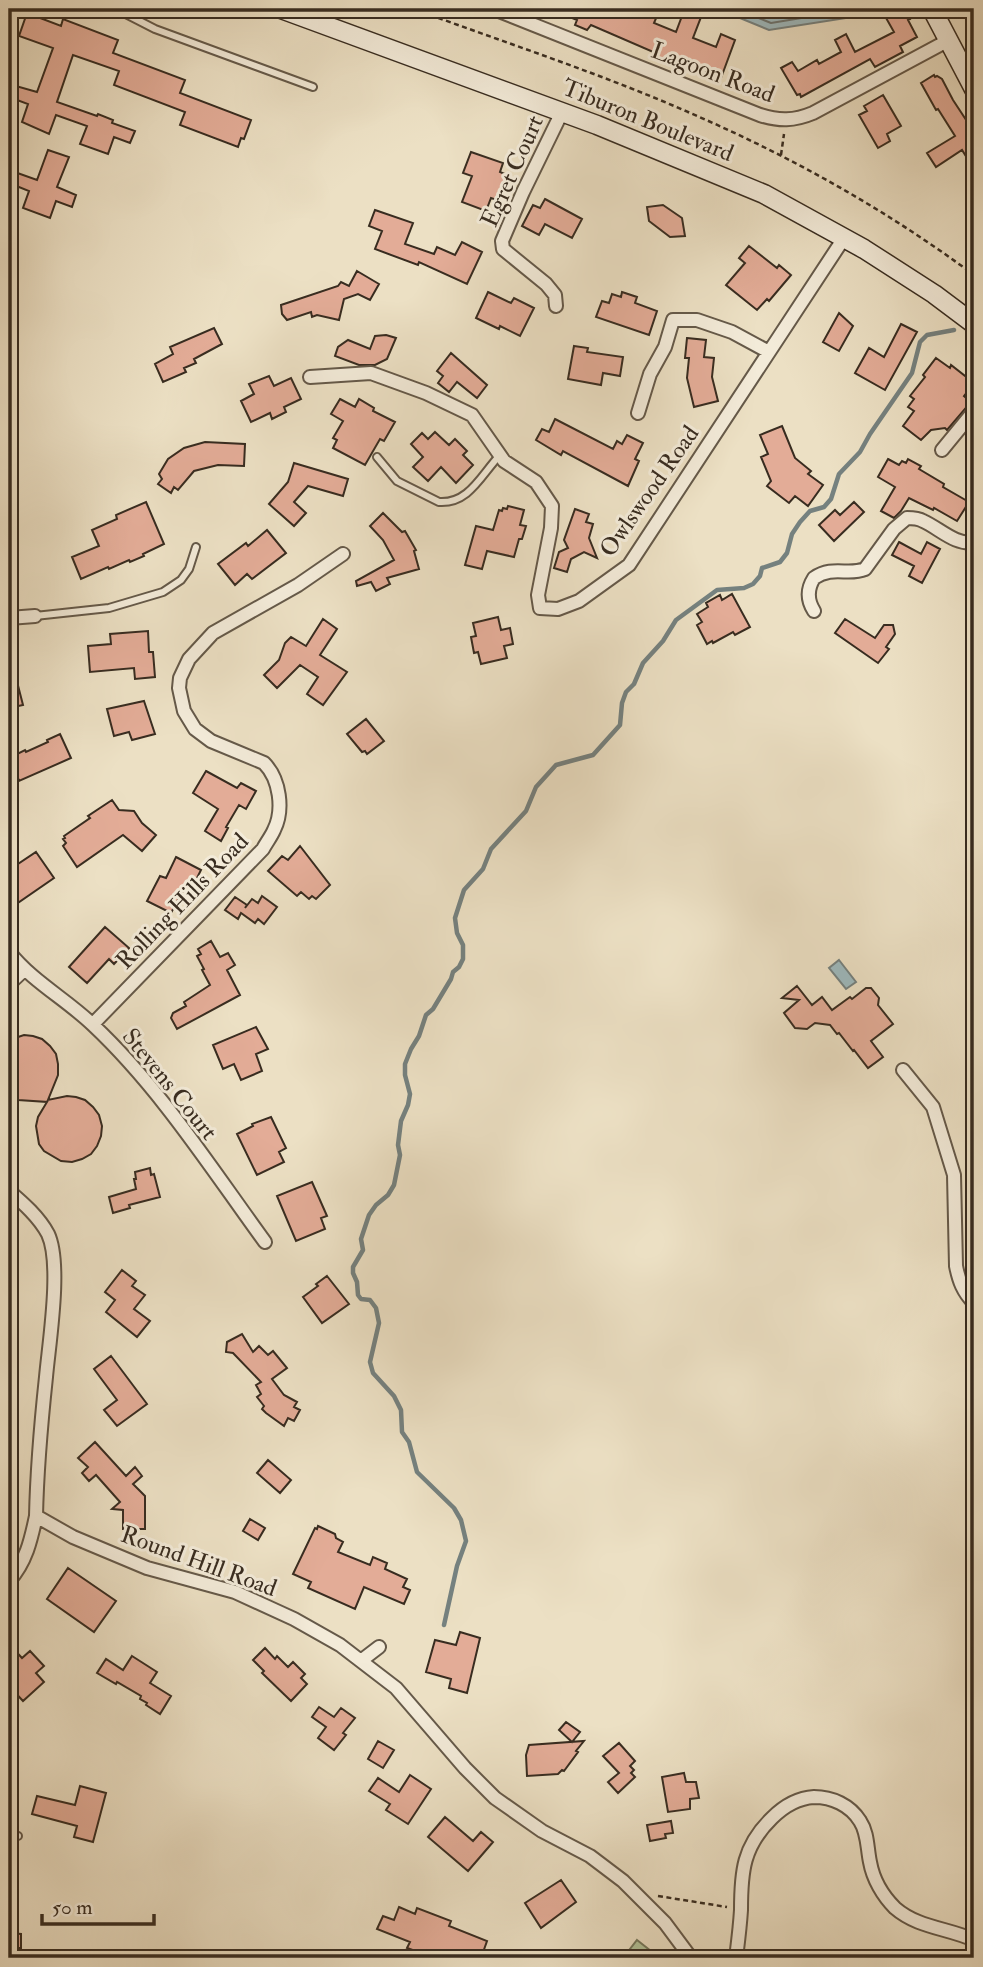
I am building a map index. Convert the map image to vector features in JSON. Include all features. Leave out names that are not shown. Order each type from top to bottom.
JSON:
[{"type":"main road","name":"Tiburon Boulevard","points":[[281,9],[562,112],[734,180],[844,237],[899,271],[974,324]]},
{"type":"main road","points":[[932,9],[974,89]]},
{"type":"street","name":"Lagoon Road","points":[[494,9],[760,115],[785,120],[799,119],[813,113],[949,40]]},
{"type":"street","name":"Egret Court","points":[[556,306],[555,295],[547,284],[503,249],[502,242],[562,112]]},
{"type":"street","name":"Owlswood Road","points":[[310,377],[371,373],[426,393],[472,415],[504,461],[536,482],[552,506],[551,528],[538,594],[540,608],[558,609],[579,601],[628,565],[844,237]]},
{"type":"street","points":[[638,413],[650,374],[665,347],[673,320],[697,320],[732,332],[769,352]]},
{"type":"street","points":[[942,450],[974,411]]},
{"type":"street","points":[[814,611],[808,595],[808,588],[814,578],[832,571],[865,569],[894,529],[907,518],[922,520],[968,544],[974,542]]},
{"type":"street","name":"Rolling Hills Road","points":[[93,1024],[263,849],[275,829],[279,804],[275,778],[270,769],[264,763],[211,741],[195,729],[189,720],[179,688],[180,678],[189,659],[213,633],[298,585],[343,554]]},
{"type":"street","points":[[9,618],[35,615]]},
{"type":"street","name":"Stevens Court","points":[[9,952],[24,970],[93,1024],[154,1090],[265,1242]]},
{"type":"street","points":[[9,984],[24,970]]},
{"type":"street","points":[[903,1070],[933,1107],[948,1155],[954,1175],[956,1266],[964,1292],[974,1303]]},
{"type":"street","points":[[9,1191],[26,1206],[48,1235],[53,1259],[52,1325],[37,1466],[36,1516],[31,1539],[20,1567],[9,1581]]},
{"type":"street","name":"Round Hill Road","points":[[36,1516],[73,1537],[147,1568],[235,1591],[340,1645],[396,1688],[465,1768],[495,1798],[542,1831],[590,1856],[624,1881],[665,1923],[691,1958]]},
{"type":"street","points":[[362,1660],[379,1647]]},
{"type":"street","points":[[736,1958],[742,1869],[746,1855],[758,1834],[776,1814],[786,1806],[806,1798],[832,1799],[852,1811],[865,1831],[873,1874],[879,1887],[896,1908],[928,1926],[974,1940]]},
{"type":"lane","points":[[116,9],[155,29],[313,87]]},
{"type":"lane","points":[[377,457],[397,481],[439,502],[446,502],[455,501],[467,493],[500,455]]},
{"type":"lane","points":[[35,615],[109,608],[163,592],[181,580],[189,569],[196,547]]},
{"type":"lane","points":[[9,1836],[18,1836]]},
{"type":"path","points":[[414,9],[643,93],[718,125],[822,176],[927,240],[974,275]]},
{"type":"path","points":[[781,155],[785,120]]},
{"type":"path","points":[[636,1892],[741,1909]]},
{"type":"green space","points":[[637,1940],[656,1955],[654,1958],[623,1958]]},
{"type":"water","points":[[718,9],[841,9],[846,18],[769,30]]},
{"type":"water","points":[[839,960],[856,982],[846,989],[829,968]]},
{"type":"building","points":[[551,9],[620,9],[637,15],[639,9],[660,9],[654,23],[676,32],[682,16],[689,13],[701,17],[693,38],[716,47],[721,34],[735,40],[721,78],[684,61],[681,67],[656,58],[658,54],[591,25],[587,30],[575,25],[577,20]]},
{"type":"building","points":[[881,9],[905,9],[917,37],[900,46],[903,52],[875,67],[870,59],[801,97],[800,94],[797,95],[781,68],[792,62],[798,71],[817,60],[819,64],[841,52],[835,40],[846,34],[855,52],[894,32]]},
{"type":"building","points":[[27,13],[61,26],[63,19],[118,40],[113,53],[185,80],[180,93],[251,120],[244,139],[241,138],[238,147],[180,125],[185,112],[114,85],[119,71],[73,55],[57,102],[97,116],[98,114],[113,120],[112,123],[135,131],[130,143],[114,137],[108,154],[80,144],[87,126],[56,115],[49,134],[22,122],[28,104],[9,97],[9,84],[37,92],[53,48],[19,36]]},
{"type":"building","points":[[934,75],[942,79],[974,132],[974,169],[962,150],[936,167],[927,153],[955,136],[921,83]]},
{"type":"building","points":[[883,95],[901,126],[887,134],[890,141],[878,148],[859,115],[867,111],[864,106]]},
{"type":"building","points":[[48,150],[69,157],[57,187],[76,195],[72,207],[56,201],[50,218],[23,208],[29,191],[9,183],[9,170],[37,180]]},
{"type":"building","points":[[471,152],[503,163],[500,172],[509,176],[500,201],[491,198],[486,211],[462,202],[472,176],[463,173]]},
{"type":"building","points":[[545,199],[582,219],[572,238],[545,224],[539,235],[522,226],[533,205],[540,208]]},
{"type":"building","points":[[663,205],[682,218],[685,236],[670,237],[649,221],[647,207]]},
{"type":"building","points":[[375,210],[413,223],[405,244],[434,254],[437,247],[455,255],[462,242],[482,252],[467,284],[419,262],[418,265],[375,249],[382,231],[369,226]]},
{"type":"building","points":[[749,246],[777,268],[779,265],[791,275],[769,301],[767,299],[757,310],[726,285],[745,263],[739,258]]},
{"type":"building","points":[[357,271],[379,284],[370,300],[358,294],[344,299],[339,320],[317,315],[312,317],[311,312],[287,320],[282,314],[281,305],[338,286],[341,282],[349,286]]},
{"type":"building","points":[[488,292],[511,303],[514,298],[534,308],[520,336],[476,318]]},
{"type":"building","points":[[622,292],[637,297],[635,303],[657,311],[649,335],[596,317],[602,301],[609,303],[612,294],[621,297]]},
{"type":"building","points":[[839,313],[853,326],[839,351],[823,342]]},
{"type":"building","points":[[901,324],[917,332],[885,390],[855,373],[869,348],[884,357]]},
{"type":"building","points":[[214,328],[222,344],[194,359],[196,363],[184,368],[186,372],[163,382],[155,364],[173,354],[170,347]]},
{"type":"building","points":[[375,336],[396,338],[387,359],[375,365],[359,365],[335,356],[338,347],[348,340],[370,349]]},
{"type":"building","points":[[687,338],[706,340],[704,357],[714,358],[712,377],[718,401],[694,407],[687,378]]},
{"type":"building","points":[[574,346],[588,348],[587,352],[623,357],[620,376],[603,373],[601,385],[568,379]]},
{"type":"building","points":[[451,353],[487,385],[477,398],[457,382],[449,392],[438,383],[443,376],[437,371]]},
{"type":"building","points":[[936,358],[950,368],[951,365],[974,383],[964,396],[971,402],[947,430],[931,430],[921,440],[903,426],[914,411],[908,407],[914,399],[910,396]]},
{"type":"building","points":[[269,376],[274,386],[291,378],[301,399],[284,407],[286,412],[272,419],[270,413],[251,422],[241,401],[254,394],[249,384]]},
{"type":"building","points":[[340,399],[355,407],[359,399],[374,408],[373,411],[395,422],[384,441],[380,439],[365,465],[333,448],[337,440],[333,438],[343,421],[331,414]]},
{"type":"building","points":[[555,419],[613,449],[617,441],[622,444],[627,435],[643,443],[635,459],[639,461],[628,486],[563,451],[561,455],[536,440],[542,429],[549,432]]},
{"type":"building","points":[[782,426],[795,458],[811,471],[808,474],[823,485],[808,506],[795,496],[789,503],[767,486],[771,481],[761,457],[768,454],[760,435]]},
{"type":"building","points":[[435,432],[449,445],[455,439],[467,451],[463,455],[473,465],[456,483],[441,467],[428,481],[413,467],[423,457],[411,444],[422,433],[428,439]]},
{"type":"building","points":[[205,442],[245,444],[244,466],[218,465],[194,471],[178,490],[174,487],[171,493],[158,484],[162,479],[159,474],[168,459],[184,448]]},
{"type":"building","points":[[888,459],[899,465],[902,461],[906,463],[908,459],[944,484],[943,487],[969,502],[957,521],[909,498],[894,518],[881,511],[895,487],[878,477]]},
{"type":"building","points":[[294,463],[348,479],[343,496],[308,486],[294,502],[306,513],[294,526],[269,504],[288,482]]},
{"type":"building","points":[[146,502],[164,544],[130,562],[129,560],[109,569],[108,567],[81,579],[72,557],[99,546],[92,530],[117,519],[116,515]]},
{"type":"building","points":[[854,502],[864,512],[834,541],[819,525],[835,510],[840,515]]},
{"type":"building","points":[[508,506],[524,510],[520,525],[526,526],[514,557],[487,551],[482,569],[465,565],[476,526],[493,530],[499,510],[507,509]]},
{"type":"building","points":[[575,509],[589,514],[586,522],[593,524],[589,538],[597,558],[584,552],[571,559],[567,572],[554,568],[559,552],[568,548],[564,540]]},
{"type":"building","points":[[383,513],[402,532],[405,531],[416,550],[414,551],[419,569],[387,578],[390,584],[376,591],[371,582],[357,586],[356,581],[394,560],[383,540],[370,526]]},
{"type":"building","points":[[267,530],[286,553],[252,579],[247,574],[235,585],[218,564],[246,543],[248,546]]},
{"type":"building","points":[[899,542],[921,554],[927,542],[940,549],[922,583],[909,576],[914,566],[892,555]]},
{"type":"building","points":[[732,594],[750,627],[707,644],[697,625],[702,622],[697,614],[708,607],[706,603],[720,595],[722,600]]},
{"type":"building","points":[[498,617],[501,630],[510,628],[513,644],[504,646],[507,658],[481,664],[478,652],[474,653],[471,637],[476,636],[473,623]]},
{"type":"building","points":[[323,619],[337,629],[320,655],[347,672],[323,705],[307,694],[318,677],[300,665],[277,688],[264,675],[279,660],[285,643],[291,637],[306,646]]},
{"type":"building","points":[[845,619],[875,638],[884,625],[893,625],[895,634],[886,647],[889,649],[878,663],[835,633]]},
{"type":"building","points":[[148,631],[149,652],[153,652],[155,677],[135,679],[134,668],[90,672],[88,646],[111,644],[110,634]]},
{"type":"building","points":[[9,666],[13,666],[23,705],[9,708]]},
{"type":"building","points":[[144,701],[155,734],[132,740],[129,732],[114,736],[107,709]]},
{"type":"building","points":[[366,719],[384,741],[367,754],[362,752],[347,734]]},
{"type":"building","points":[[60,734],[71,758],[9,783],[9,758],[48,742],[47,740]]},
{"type":"building","points":[[206,771],[237,788],[241,783],[256,791],[246,809],[239,805],[221,841],[205,831],[218,809],[193,793]]},
{"type":"building","points":[[112,800],[119,810],[134,811],[142,823],[156,835],[142,851],[123,835],[77,867],[63,846],[66,843],[64,836]]},
{"type":"building","points":[[300,846],[330,885],[316,899],[312,896],[309,899],[301,892],[297,896],[268,871],[282,856],[288,860]]},
{"type":"building","points":[[36,852],[54,878],[9,909],[9,870]]},
{"type":"building","points":[[176,857],[201,870],[191,890],[185,887],[171,913],[147,901],[160,876],[166,878]]},
{"type":"building","points":[[262,896],[277,907],[264,924],[258,919],[255,923],[241,913],[238,919],[225,910],[235,897],[247,905],[245,908],[252,899],[258,903]]},
{"type":"building","points":[[105,927],[129,948],[114,964],[109,959],[87,983],[69,967]]},
{"type":"building","points":[[211,941],[220,957],[228,953],[235,965],[227,970],[240,995],[177,1029],[171,1018],[173,1013],[186,1006],[184,1002],[210,985],[197,956],[201,954],[198,949]]},
{"type":"building","points":[[797,986],[812,1005],[822,997],[832,1010],[850,997],[852,999],[866,988],[871,988],[879,998],[878,1005],[893,1024],[871,1041],[883,1057],[868,1068],[830,1025],[815,1023],[807,1029],[795,1028],[784,1013],[799,1000],[782,998]]},
{"type":"building","points":[[256,1027],[268,1049],[256,1054],[262,1071],[241,1080],[234,1064],[223,1069],[213,1045]]},
{"type":"building","points":[[24,1035],[42,1039],[56,1054],[58,1075],[48,1100],[76,1097],[85,1100],[99,1115],[101,1136],[91,1154],[82,1159],[61,1161],[44,1151],[39,1144],[36,1126],[47,1102],[18,1100],[9,1096],[9,1040]]},
{"type":"building","points":[[271,1117],[286,1148],[279,1152],[284,1162],[257,1175],[237,1134],[253,1126],[252,1124]]},
{"type":"building","points":[[150,1168],[160,1197],[129,1205],[130,1208],[113,1213],[109,1197],[136,1189],[135,1172]]},
{"type":"building","points":[[312,1182],[327,1216],[321,1218],[325,1229],[296,1241],[277,1196]]},
{"type":"building","points":[[122,1270],[136,1281],[132,1286],[145,1295],[134,1309],[150,1321],[137,1337],[106,1312],[115,1300],[105,1292]]},
{"type":"building","points":[[327,1276],[349,1304],[322,1323],[303,1297]]},
{"type":"building","points":[[242,1334],[253,1352],[259,1346],[268,1355],[273,1351],[287,1368],[272,1379],[284,1395],[297,1402],[294,1407],[300,1410],[294,1421],[288,1418],[284,1426],[262,1409],[264,1406],[257,1397],[261,1394],[256,1385],[261,1382],[233,1353],[226,1352],[227,1342]]},
{"type":"building","points":[[111,1356],[147,1404],[117,1426],[104,1410],[117,1400],[94,1369]]},
{"type":"building","points":[[95,1442],[126,1476],[135,1467],[142,1476],[133,1484],[145,1496],[145,1529],[123,1529],[123,1510],[112,1509],[120,1502],[96,1475],[89,1481],[82,1473],[88,1467],[78,1458]]},
{"type":"building","points":[[268,1460],[291,1480],[280,1493],[257,1473]]},
{"type":"building","points":[[250,1519],[265,1528],[258,1540],[243,1531]]},
{"type":"building","points":[[318,1526],[335,1534],[336,1538],[343,1542],[338,1552],[370,1565],[373,1557],[387,1563],[385,1569],[407,1579],[403,1587],[410,1590],[404,1604],[364,1587],[355,1609],[308,1588],[311,1582],[293,1574]]},
{"type":"building","points":[[68,1568],[116,1601],[94,1632],[47,1599]]},
{"type":"building","points":[[460,1632],[480,1638],[467,1693],[449,1688],[451,1679],[426,1672],[435,1640],[456,1645]]},
{"type":"building","points":[[9,1644],[22,1658],[30,1651],[44,1666],[36,1673],[44,1682],[23,1701],[9,1686]]},
{"type":"building","points":[[265,1648],[275,1659],[277,1656],[288,1667],[293,1662],[305,1674],[301,1678],[307,1684],[291,1701],[262,1673],[264,1671],[253,1660]]},
{"type":"building","points":[[132,1656],[157,1672],[150,1683],[171,1696],[160,1714],[146,1705],[147,1703],[140,1699],[141,1696],[97,1673],[106,1659],[123,1670]]},
{"type":"building","points":[[319,1707],[334,1717],[341,1708],[355,1718],[334,1750],[318,1738],[326,1727],[312,1717]]},
{"type":"building","points":[[566,1722],[580,1732],[572,1742],[559,1730]]},
{"type":"building","points":[[378,1741],[394,1750],[383,1768],[368,1759]]},
{"type":"building","points":[[584,1741],[564,1771],[558,1774],[527,1776],[526,1755],[529,1745]]},
{"type":"building","points":[[619,1743],[635,1761],[630,1766],[635,1777],[618,1793],[608,1782],[619,1773],[603,1756]]},
{"type":"building","points":[[684,1773],[686,1782],[696,1782],[699,1798],[690,1799],[690,1809],[668,1812],[662,1777]]},
{"type":"building","points":[[410,1775],[431,1789],[408,1824],[386,1810],[390,1804],[369,1791],[378,1778],[399,1792]]},
{"type":"building","points":[[80,1786],[106,1793],[93,1842],[74,1837],[77,1826],[32,1814],[37,1796],[75,1805]]},
{"type":"building","points":[[445,1817],[473,1841],[481,1832],[493,1842],[468,1871],[428,1837]]},
{"type":"building","points":[[671,1821],[673,1833],[665,1834],[666,1838],[650,1841],[647,1825]]},
{"type":"building","points":[[561,1880],[576,1902],[541,1928],[525,1903]]},
{"type":"building","points":[[399,1907],[415,1914],[417,1908],[451,1921],[449,1926],[487,1941],[481,1958],[464,1958],[439,1951],[435,1958],[407,1948],[410,1942],[377,1929],[383,1916],[394,1920]]},
{"type":"building","points":[[9,1933],[21,1934],[21,1948],[9,1948]]},
{"type":"waterway","points":[[444,1625],[457,1566],[466,1541],[461,1520],[454,1508],[417,1472],[409,1442],[402,1432],[401,1410],[394,1396],[373,1373],[370,1362],[379,1323],[376,1308],[370,1300],[361,1299],[358,1295],[353,1267],[363,1250],[361,1239],[369,1215],[394,1185],[400,1155],[398,1145],[401,1121],[410,1094],[405,1064],[426,1015],[433,1009],[463,959],[463,945],[457,933],[455,918],[464,890],[483,869],[491,849],[526,811],[536,787],[556,765],[593,755],[620,725],[626,692],[634,684],[643,663],[663,641],[676,620],[717,590],[744,588],[753,584],[760,576],[762,568],[780,562],[787,553],[792,534],[800,522],[810,511],[824,507],[831,499],[839,474],[860,452],[912,373],[920,342],[927,335],[954,330]]}]
